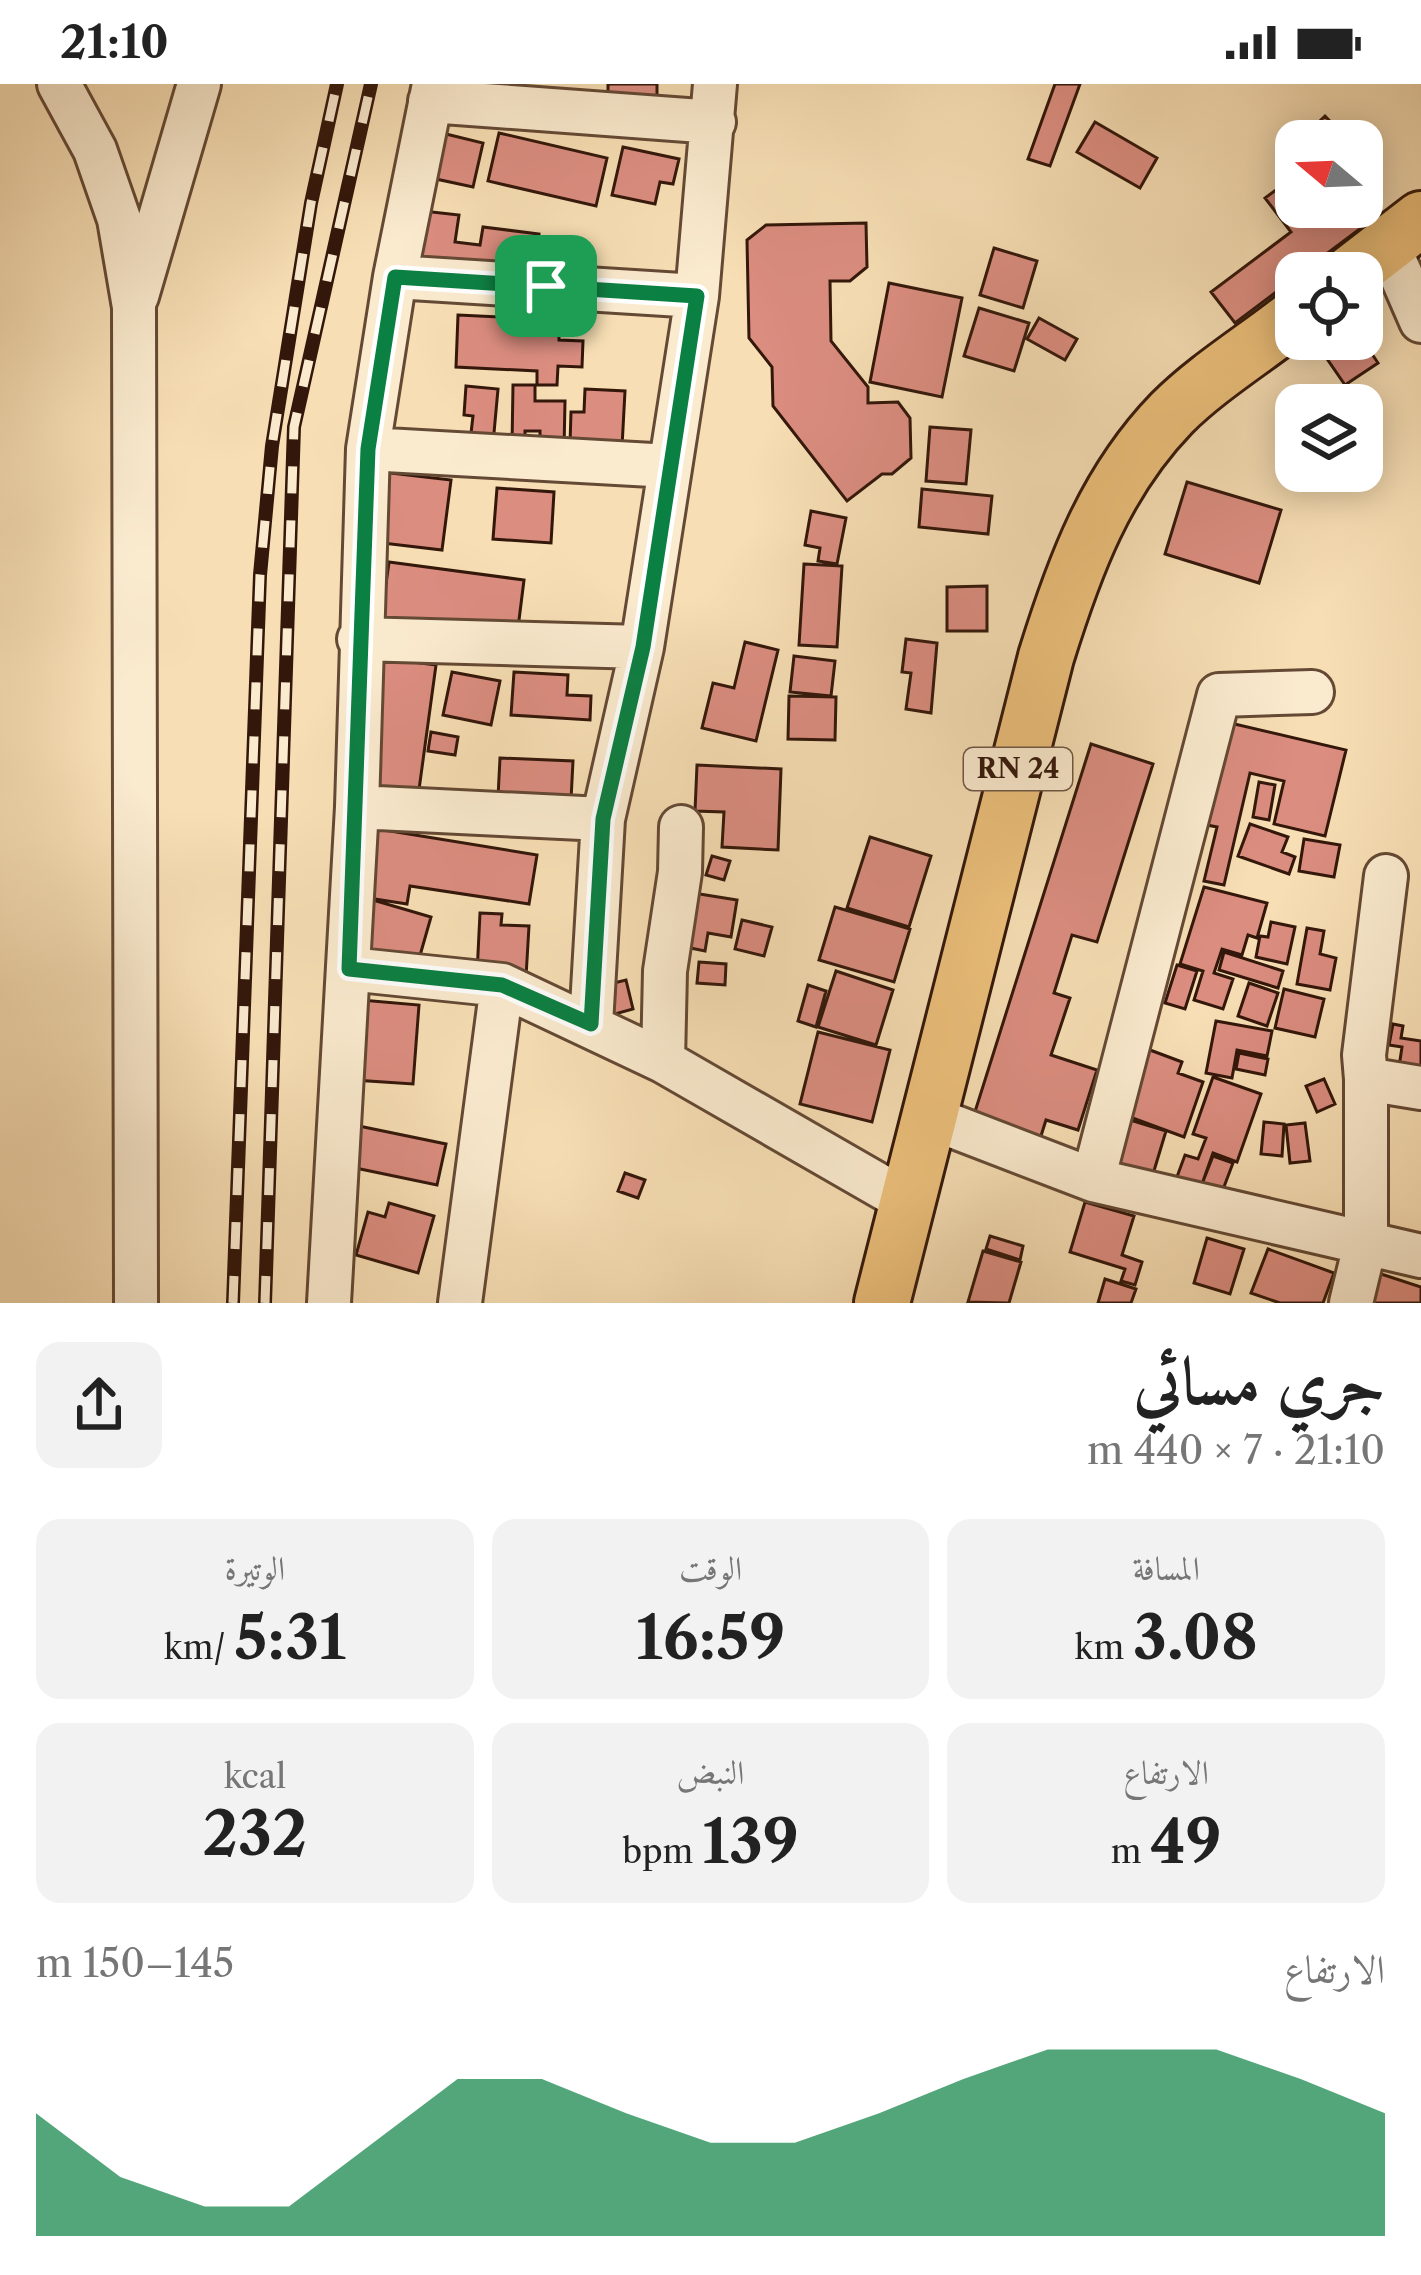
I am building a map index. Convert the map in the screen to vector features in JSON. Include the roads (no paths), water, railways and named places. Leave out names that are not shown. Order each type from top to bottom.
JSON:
[{"type":"main road","name":"RN 24","points":[[886,1302],[1046,657],[1075,564],[1118,478],[1174,411],[1275,332]]},
{"type":"street","points":[[59,84],[95,150],[113,202],[134,307],[136,1303]]},
{"type":"street","points":[[134,307],[199,84]]},
{"type":"street","points":[[329,1303],[357,806],[368,449],[395,277],[432,93],[714,103],[697,296],[643,647],[603,819],[591,1024]]},
{"type":"street","points":[[1387,246],[1421,321]]},
{"type":"street","points":[[395,277],[697,296]]},
{"type":"street","points":[[368,449],[670,466]]},
{"type":"street","points":[[359,638],[643,647]]},
{"type":"street","points":[[1094,1180],[1219,695],[1312,692]]},
{"type":"street","points":[[357,806],[603,819]]},
{"type":"street","points":[[663,1061],[664,971],[680,872],[681,827]]},
{"type":"street","points":[[1351,1303],[1366,1241],[1364,1055],[1386,876]]},
{"type":"street","points":[[349,969],[502,985],[663,1061],[908,1202]]},
{"type":"street","points":[[460,1303],[502,985]]},
{"type":"street","points":[[1366,1079],[1421,1088]]},
{"type":"street","points":[[929,1117],[1094,1180],[1421,1256]]},
{"type":"railway","points":[[233,1303],[260,575],[272,446],[311,203],[337,84]]},
{"type":"railway","points":[[265,1303],[294,427],[371,84]]}]
